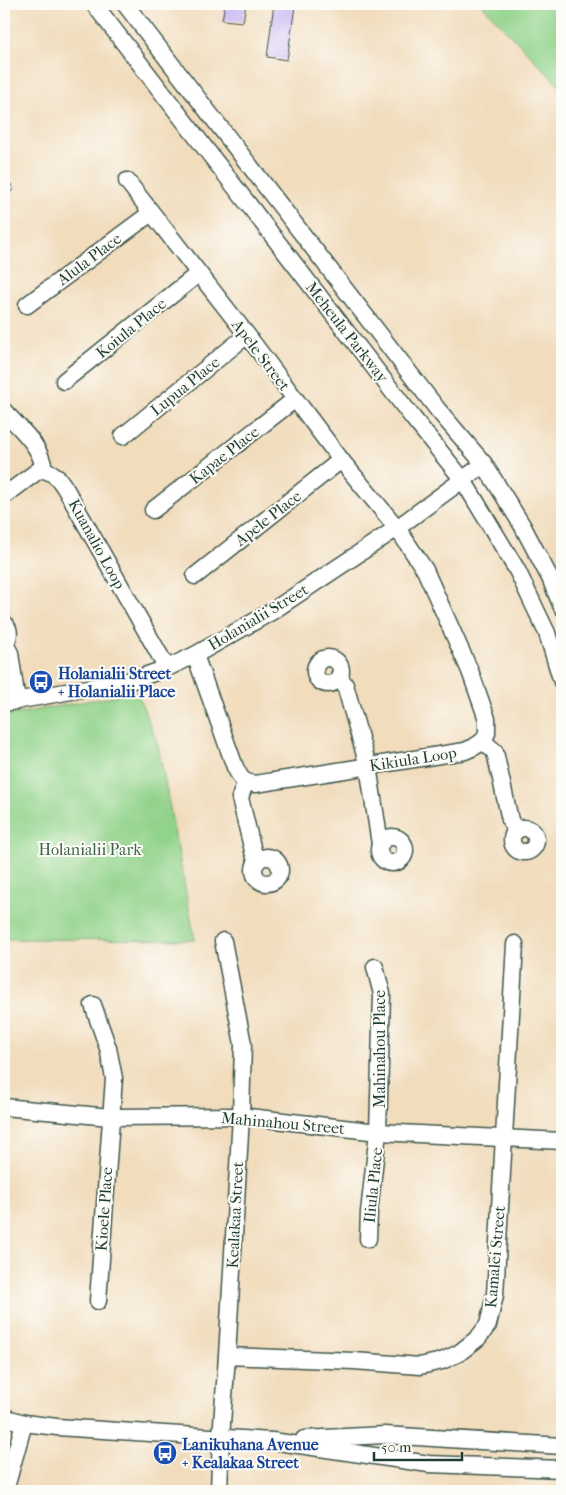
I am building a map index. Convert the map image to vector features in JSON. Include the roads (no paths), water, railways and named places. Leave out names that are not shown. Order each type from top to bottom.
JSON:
[{"type":"street","name":"Meheula Parkway","points":[[94,4],[463,480],[517,570],[547,634],[562,682]]},
{"type":"street","name":"Meheula Parkway","points":[[125,4],[438,410],[484,464],[522,525],[550,578],[562,607]]},
{"type":"street","points":[[105,18],[125,4]]},
{"type":"street","name":"Apele Street","points":[[126,181],[247,335],[294,400],[397,528]]},
{"type":"street","name":"Alula Place","points":[[27,305],[151,213]]},
{"type":"street","name":"Koiula Place","points":[[64,381],[198,274]]},
{"type":"street","name":"Lupua Place","points":[[123,436],[247,335]]},
{"type":"street","name":"Kapae Place","points":[[153,510],[294,400]]},
{"type":"street","points":[[4,411],[37,447],[43,459],[44,470],[38,470],[4,496]]},
{"type":"street","name":"Apele Place","points":[[195,576],[341,460]]},
{"type":"street","name":"Holanialii Street","points":[[10,702],[133,680],[167,668],[195,655],[271,612],[397,528],[484,464]]},
{"type":"street","name":"Kuanalio Loop","points":[[44,470],[54,473],[63,484],[167,668]]},
{"type":"street","points":[[397,528],[425,570],[470,671],[487,719],[487,733],[483,741],[495,752],[510,820],[516,831]]},
{"type":"street","points":[[4,623],[9,630],[9,635],[4,644],[10,653],[10,702]]},
{"type":"street","points":[[195,655],[235,767],[245,783],[240,798],[257,862]]},
{"type":"street","points":[[339,676],[345,685],[368,766],[380,844]]},
{"type":"street","name":"Kikiula Loop","points":[[245,783],[255,784],[465,751],[483,741]]},
{"type":"street","name":"Kealakaa Street","points":[[220,1491],[221,1437],[241,1116],[243,1044],[223,941]]},
{"type":"street","name":"Kamalei Street","points":[[227,1356],[354,1361],[420,1366],[442,1361],[459,1353],[478,1338],[488,1325],[495,1295],[515,944]]},
{"type":"street","name":"Mahinahou Place","points":[[375,967],[382,994],[378,1132]]},
{"type":"street","name":"Kioele Place","points":[[93,1005],[108,1048],[114,1078],[98,1301]]},
{"type":"street","name":"Mahinahou Street","points":[[4,1107],[110,1117],[241,1116],[378,1132],[562,1141]]},
{"type":"street","name":"Iliula Place","points":[[368,1239],[369,1212],[378,1132]]},
{"type":"street","points":[[4,1417],[24,1423],[57,1427],[272,1440],[428,1464],[562,1469]]},
{"type":"street","points":[[5,1491],[24,1423]]},
{"type":"street","points":[[272,1440],[385,1435],[562,1446]]},
{"type":"place","name":"Holanialii Street + Holanialii Place","points":[[41,682]]},
{"type":"place","name":"Lanikuhana Avenue + Kealakaa Street","points":[[165,1453]]},
{"type":"park label","name":"Holanialii Park","points":[[90,849]]}]
